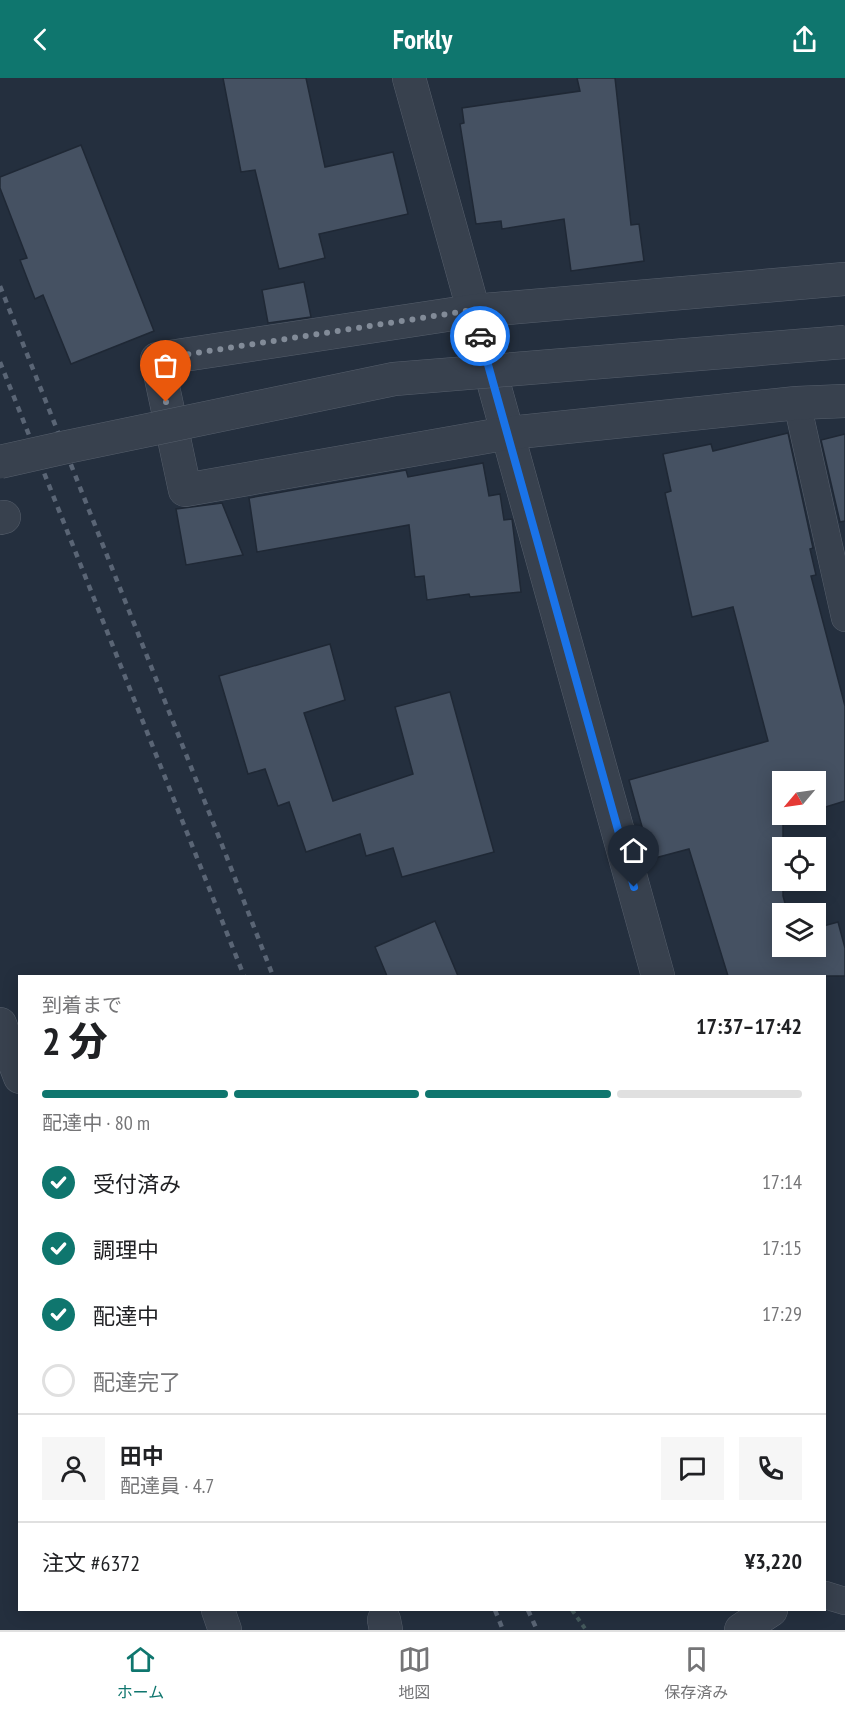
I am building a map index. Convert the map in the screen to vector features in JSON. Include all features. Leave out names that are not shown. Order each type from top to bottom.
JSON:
[{"type":"street","points":[[409,78],[658,975]]},
{"type":"street","points":[[845,279],[473,310],[157,359],[185,490],[508,434],[797,403],[845,401]]},
{"type":"street","points":[[0,462],[394,379],[845,342]]},
{"type":"street","points":[[0,1024],[18,1072]]},
{"type":"street","points":[[218,1611],[225,1630]]},
{"type":"street","points":[[741,1630],[770,1611]]},
{"type":"lane","points":[[797,403],[845,618]]},
{"type":"lane","points":[[826,1595],[845,1601]]},
{"type":"path","points":[[573,1611],[586,1630]]},
{"type":"building","points":[[223,78],[306,78],[325,167],[393,152],[408,214],[319,234],[325,258],[279,269],[255,170],[241,172]]},
{"type":"building","points":[[577,78],[615,78],[631,225],[639,224],[644,261],[571,271],[564,219],[502,229],[501,221],[476,224],[460,124],[464,123],[462,108],[580,91]]},
{"type":"building","points":[[81,145],[154,331],[71,364],[43,295],[35,299],[20,260],[27,258],[0,188],[0,177]]},
{"type":"building","points":[[304,282],[311,317],[268,323],[262,290]]},
{"type":"building","points":[[788,433],[813,548],[810,549],[816,575],[811,576],[845,706],[845,801],[826,807],[826,771],[772,771],[772,825],[783,825],[783,837],[772,837],[772,891],[783,891],[785,903],[772,903],[772,957],[826,957],[826,925],[838,922],[845,948],[845,976],[728,975],[689,849],[651,859],[629,780],[768,741],[733,607],[692,617],[665,493],[671,491],[663,454],[711,444],[713,451]]},
{"type":"building","points":[[845,434],[845,521],[840,522],[821,440]]},
{"type":"building","points":[[483,463],[489,496],[500,494],[504,520],[512,519],[521,592],[470,597],[469,594],[427,600],[424,576],[415,577],[409,525],[257,552],[249,498],[406,470],[408,477]]},
{"type":"building","points":[[222,503],[243,555],[186,565],[176,509]]},
{"type":"building","points":[[330,644],[345,700],[304,713],[333,801],[413,774],[395,707],[450,692],[494,852],[402,877],[393,848],[366,856],[360,834],[306,852],[289,802],[278,806],[265,769],[248,774],[219,676]]},
{"type":"building","points":[[435,921],[458,975],[387,975],[375,947]]},
{"type":"railway","points":[[0,286],[273,975]]},
{"type":"railway","points":[[0,362],[244,975]]},
{"type":"railway","points":[[495,1611],[503,1630]]},
{"type":"railway","points":[[528,1611],[537,1630]]},
{"type":"way so far","points":[[166,402],[157,359],[473,310],[480,336]]},
{"type":"route","points":[[480,336],[634,887]]}]
